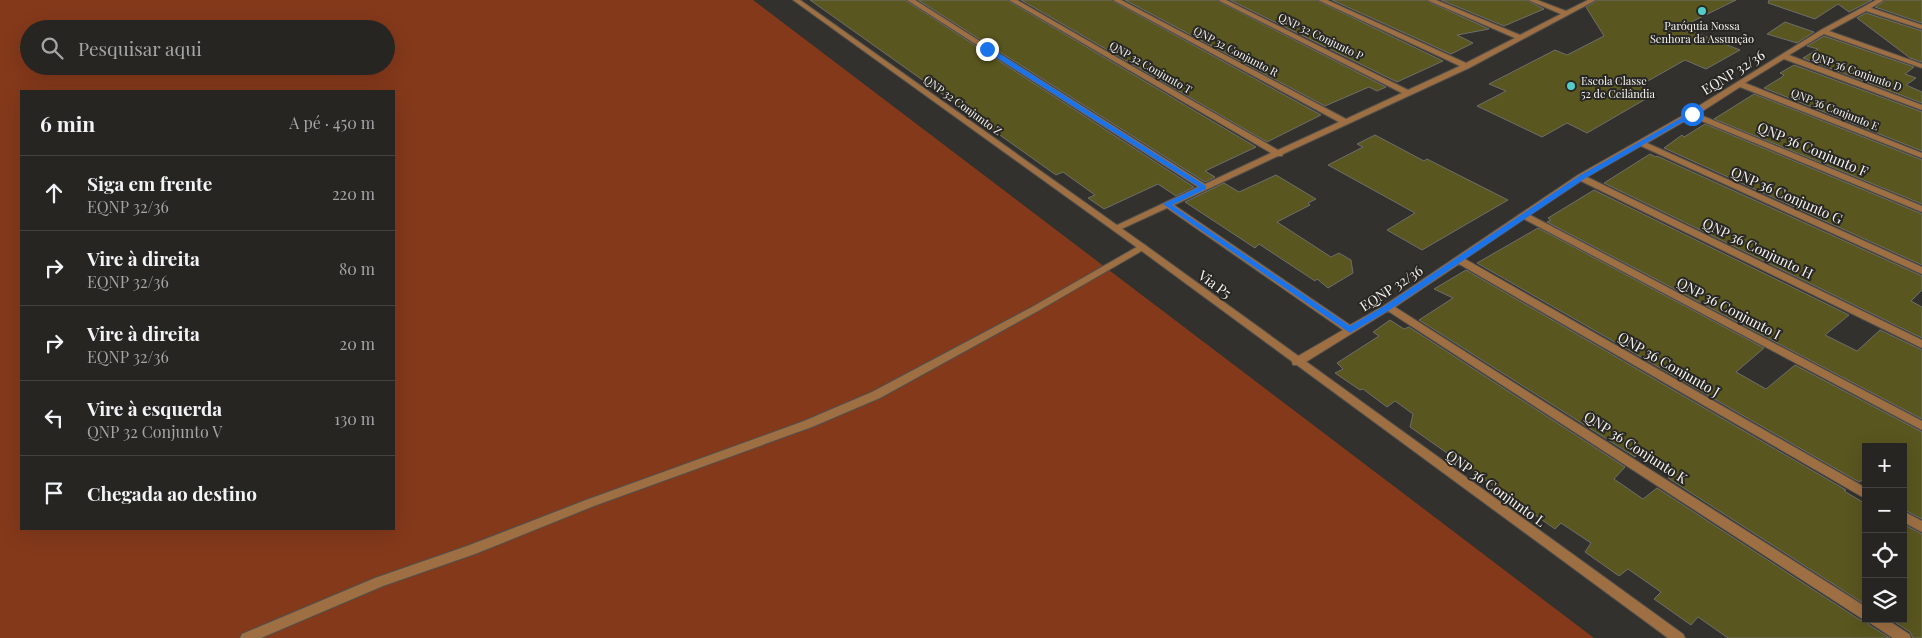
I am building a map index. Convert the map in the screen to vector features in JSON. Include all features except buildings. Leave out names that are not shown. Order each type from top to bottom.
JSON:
[{"type":"street","name":"QNP 32 Conjunto Z","points":[[796,0],[1116,228]]},
{"type":"street","points":[[910,0],[1204,187]]},
{"type":"street","name":"QNP 32 Conjunto T","points":[[1012,0],[1278,154]]},
{"type":"street","name":"QNP 32 Conjunto R","points":[[1116,0],[1346,122]]},
{"type":"street","name":"QNP 32 Conjunto P","points":[[1222,0],[1410,92]]},
{"type":"street","points":[[1321,0],[1466,66]]},
{"type":"street","points":[[1430,0],[1521,38]]},
{"type":"street","points":[[1531,0],[1567,14]]},
{"type":"street","points":[[1116,228],[1466,66],[1593,0]]},
{"type":"street","name":"EQNP 32/36","points":[[1297,362],[1388,307],[1523,214],[1581,177],[1692,114],[1823,31],[1881,0]]},
{"type":"street","points":[[1866,9],[1922,27]]},
{"type":"street","points":[[1823,31],[1922,66]]},
{"type":"street","name":"QNP 36 Conjunto D","points":[[1784,56],[1922,108]]},
{"type":"street","name":"QNP 36 Conjunto E","points":[[1740,84],[1922,156]]},
{"type":"street","name":"QNP 36 Conjunto F","points":[[1692,114],[1922,209]]},
{"type":"street","name":"QNP 36 Conjunto G","points":[[1640,143],[1922,271]]},
{"type":"street","name":"QNP 36 Conjunto H","points":[[1581,177],[1922,344]]},
{"type":"street","points":[[1167,204],[1350,330]]},
{"type":"street","name":"QNP 36 Conjunto I","points":[[1523,214],[1922,426]]},
{"type":"street","name":"Via P5","points":[[1116,228],[1297,362]]},
{"type":"street","points":[[247,638],[379,582],[471,550],[590,503],[808,424],[859,403],[1035,309],[1142,247]]},
{"type":"street","name":"QNP 36 Conjunto J","points":[[1458,259],[1862,492]]},
{"type":"street","name":"QNP 36 Conjunto K","points":[[1388,307],[1862,611]]},
{"type":"street","name":"QNP 36 Conjunto L","points":[[1297,362],[1678,638]]},
{"type":"street","points":[[1907,518],[1922,527]]},
{"type":"street","points":[[1880,623],[1904,638]]},
{"type":"shaded area","points":[[0,0],[753,0],[1594,638],[0,638]]},
{"type":"place","name":"Paróquia Nossa Senhora da Assunção","points":[[1702,11]]},
{"type":"place","name":"Escola Classe 52 de Ceilândia","points":[[1571,86]]},
{"type":"route","points":[[987,49],[1204,187],[1167,204],[1350,330],[1388,307],[1523,214],[1581,177],[1692,114]]}]
